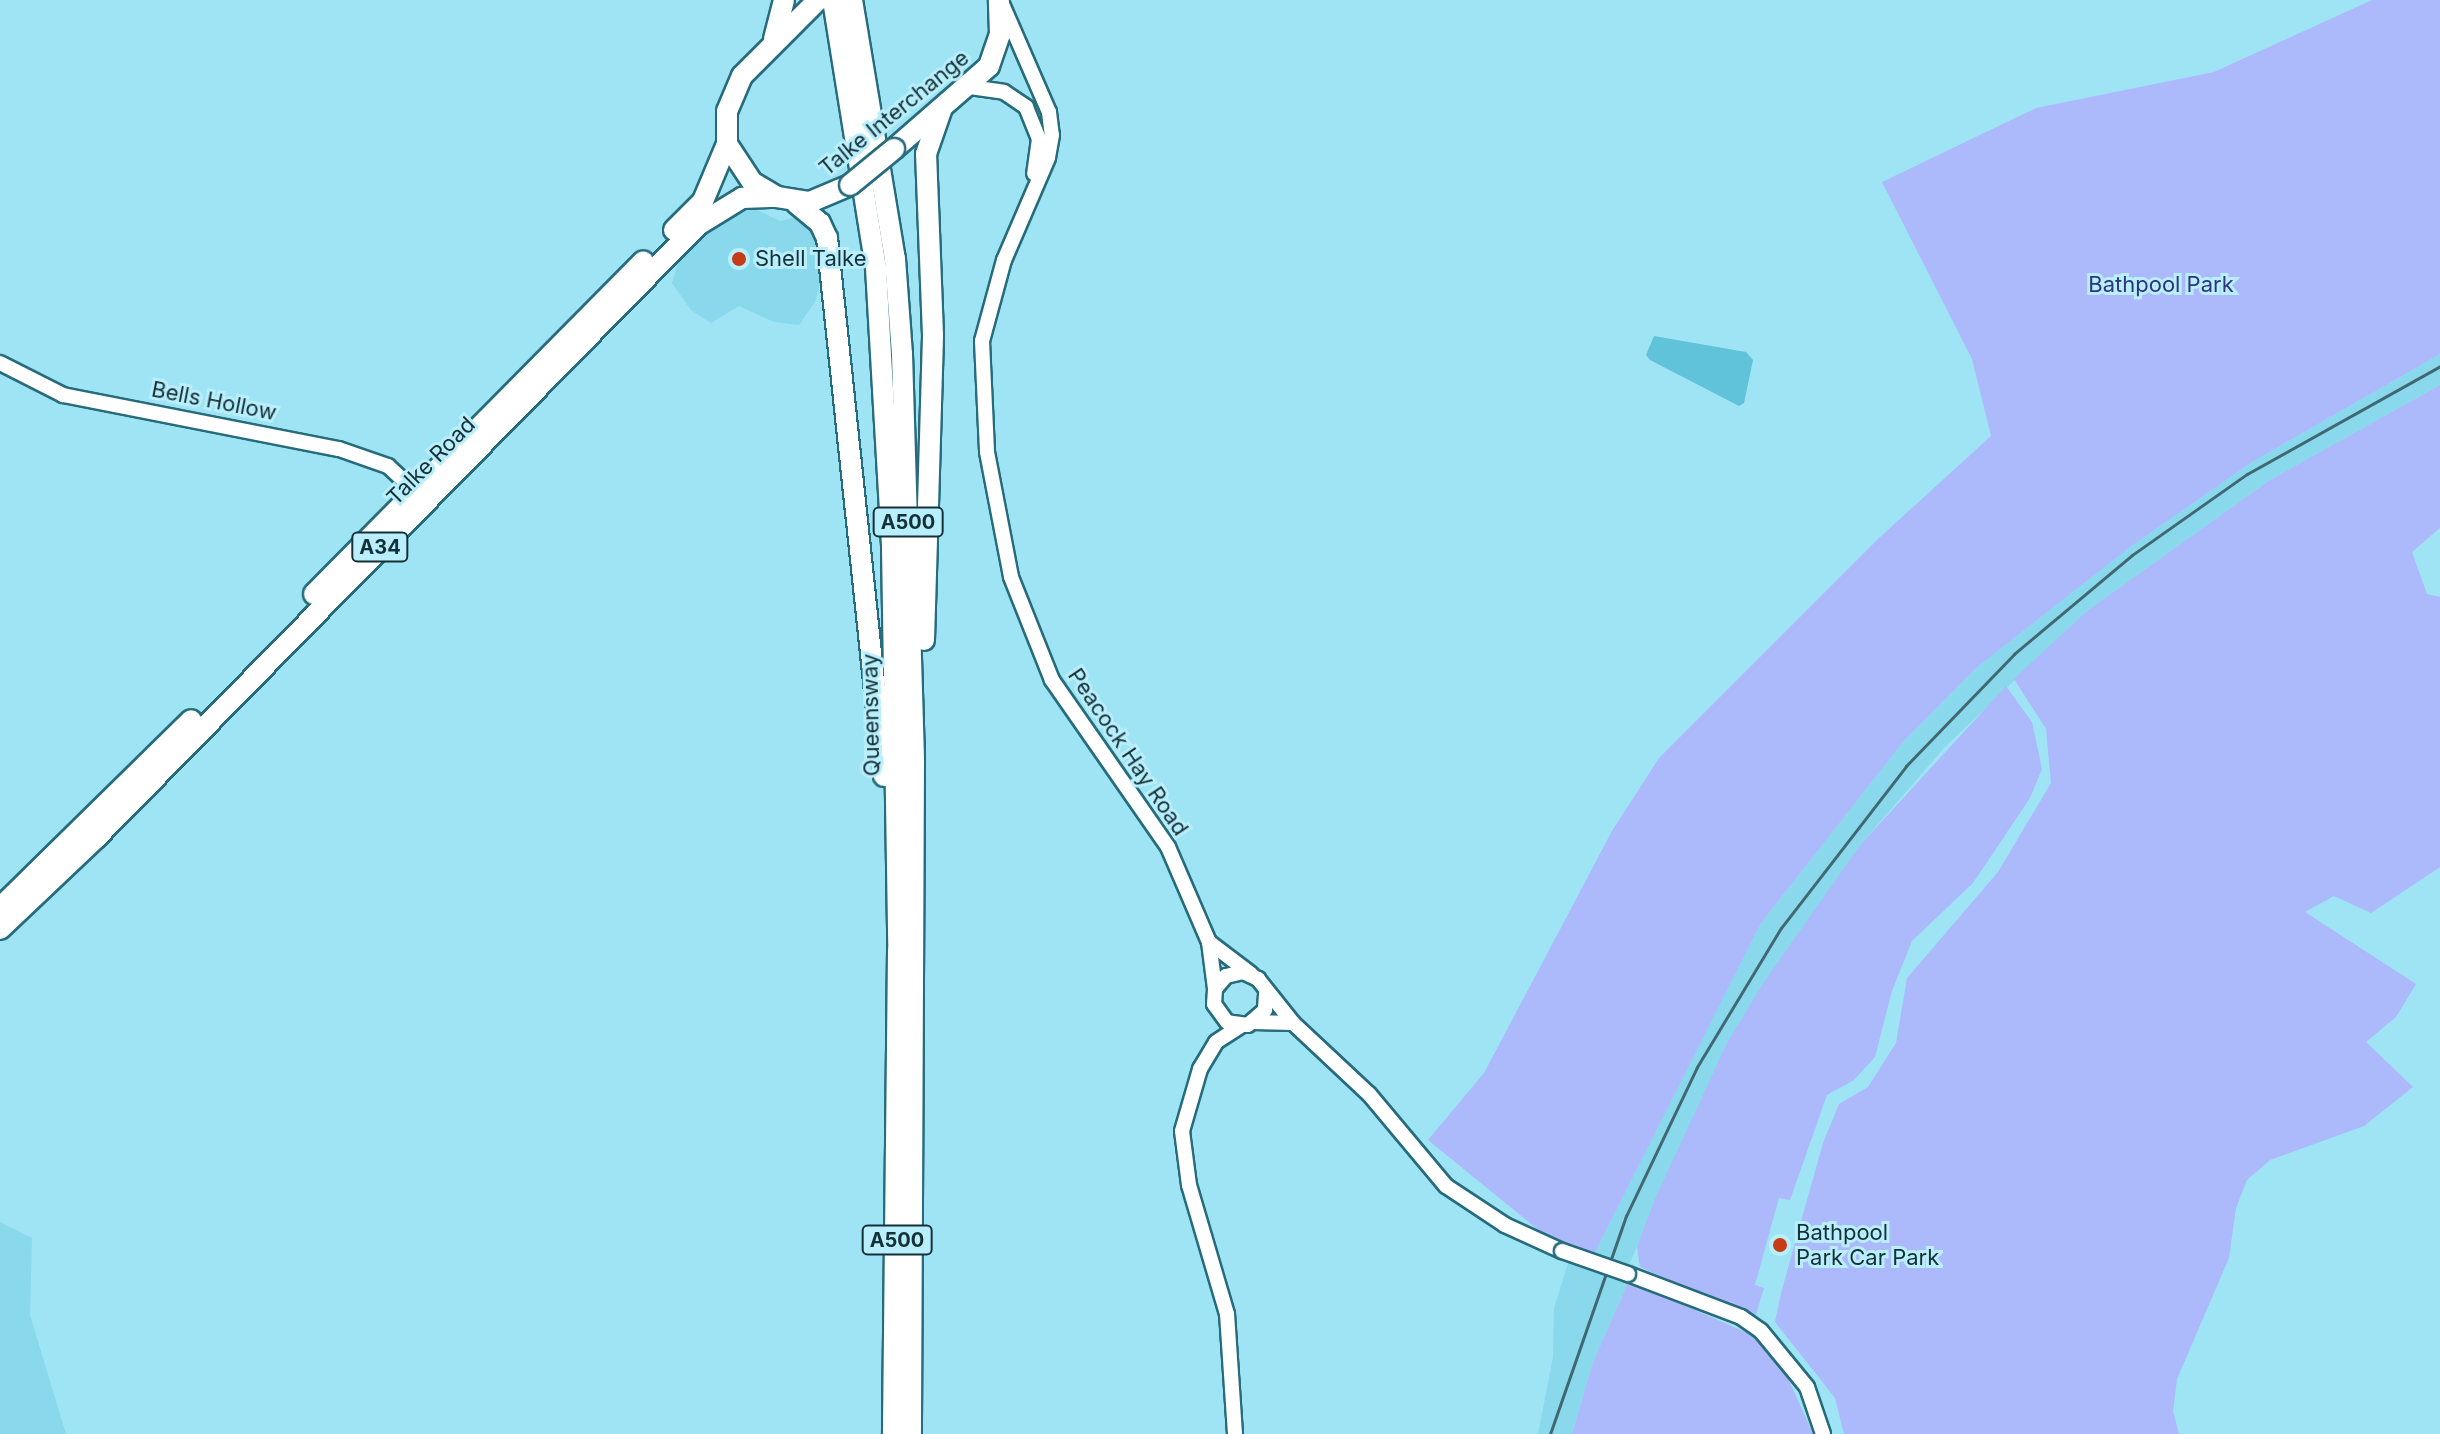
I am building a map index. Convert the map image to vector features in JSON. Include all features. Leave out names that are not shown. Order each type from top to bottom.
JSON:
[{"type":"highway","points":[[770,46],[784,0]]},
{"type":"highway","points":[[818,0],[770,46],[731,95],[727,144],[752,182],[786,200],[824,230],[834,285],[883,755],[898,951]]},
{"type":"highway","name":"Queensway","points":[[833,0],[874,253],[883,369],[895,666],[898,951],[893,1434]]},
{"type":"highway","name":"Queensway","points":[[852,0],[876,126],[898,306],[915,865],[911,1434]]},
{"type":"highway","name":"Talke Interchange","points":[[786,200],[820,201],[850,185],[970,87],[994,57],[1001,27],[1000,0]]},
{"type":"highway","name":"A500","points":[[915,865],[933,335],[926,154],[941,111]]},
{"type":"highway","name":"Talke Road","points":[[0,908],[703,201],[727,144]]},
{"type":"highway","name":"Talke Road","points":[[0,929],[96,838],[698,225],[742,198],[786,200]]},
{"type":"street","name":"Peacock Hay Road","points":[[1000,0],[1051,123],[1048,158],[1004,260],[982,341],[987,452],[1001,536],[1024,614],[1052,680],[1168,847],[1209,942],[1251,974],[1293,1023],[1369,1094],[1446,1186],[1505,1225],[1562,1251],[1741,1317],[1761,1331],[1807,1387],[1823,1434]]},
{"type":"street","name":"Peacock Hay Road","points":[[970,87],[1014,96],[1034,120],[1037,160],[1027,206]]},
{"type":"street","name":"Bells Hollow","points":[[0,363],[63,395],[339,449],[388,466],[414,490]]},
{"type":"street","points":[[1209,942],[1216,1042],[1185,1110],[1183,1155],[1227,1314],[1235,1434]]},
{"type":"street","points":[[1214,996],[1234,973],[1251,974]]},
{"type":"street","points":[[1216,1042],[1265,1010],[1266,994]]},
{"type":"street","points":[[1214,996],[1221,1017],[1247,1024],[1293,1023]]},
{"type":"shaded area","points":[[749,206],[780,221],[800,216],[819,237],[826,261],[815,302],[799,325],[774,322],[739,306],[711,323],[691,310],[672,283],[678,262],[695,240],[723,214]]},
{"type":"shaded area","points":[[1654,336],[1746,352],[1753,360],[1744,403],[1739,406],[1650,360],[1646,355]]},
{"type":"shaded area","points":[[2440,354],[2440,385],[2270,480],[2087,611],[1944,748],[1861,844],[1727,1043],[1628,1267],[1629,1281],[1593,1362],[1572,1434],[1538,1434],[1553,1357],[1554,1308],[1569,1260],[1577,1262],[1581,1249],[1593,1254],[1761,923],[1903,742],[1976,668],[2130,547],[2252,462]]},
{"type":"shaded area","points":[[0,1222],[32,1238],[30,1315],[66,1434],[0,1434]]},
{"type":"green space","name":"Bathpool Park","points":[[2372,0],[2440,0],[2440,354],[2252,462],[2130,547],[1976,668],[1903,742],[1761,923],[1594,1254],[1541,1232],[1428,1140],[1484,1073],[1612,831],[1659,758],[1879,538],[1991,436],[1972,359],[1882,182],[2036,108],[2214,72]]},
{"type":"green space","points":[[2440,385],[2440,528],[2412,552],[2427,594],[2440,597],[2440,867],[2371,913],[2334,896],[2305,912],[2416,984],[2396,1017],[2366,1042],[2413,1087],[2364,1126],[2270,1160],[2247,1180],[2236,1208],[2229,1258],[2177,1379],[2173,1411],[2179,1434],[1844,1434],[1835,1398],[1775,1322],[1781,1293],[1823,1143],[1839,1104],[1868,1087],[1896,1043],[1907,978],[1998,872],[2051,783],[2046,729],[2014,679],[2087,611],[2270,480]]},
{"type":"green space","points":[[2006,686],[2032,722],[2042,769],[2030,798],[1973,883],[1912,941],[1892,991],[1875,1057],[1854,1080],[1827,1095],[1790,1200],[1779,1198],[1755,1285],[1764,1288],[1755,1318],[1640,1267],[1637,1247],[1655,1199],[1727,1043],[1764,982],[1861,844]]},
{"type":"green space","points":[[1629,1281],[1752,1335],[1787,1376],[1813,1434],[1572,1434],[1593,1362]]},
{"type":"railway","points":[[1550,1434],[1626,1216],[1697,1067],[1781,928],[1906,766],[2014,654],[2132,555],[2247,474],[2440,366]]},
{"type":"place","name":"Shell Talke","points":[[739,259]]},
{"type":"place","name":"Bathpool Park Car Park","points":[[1780,1245]]}]
